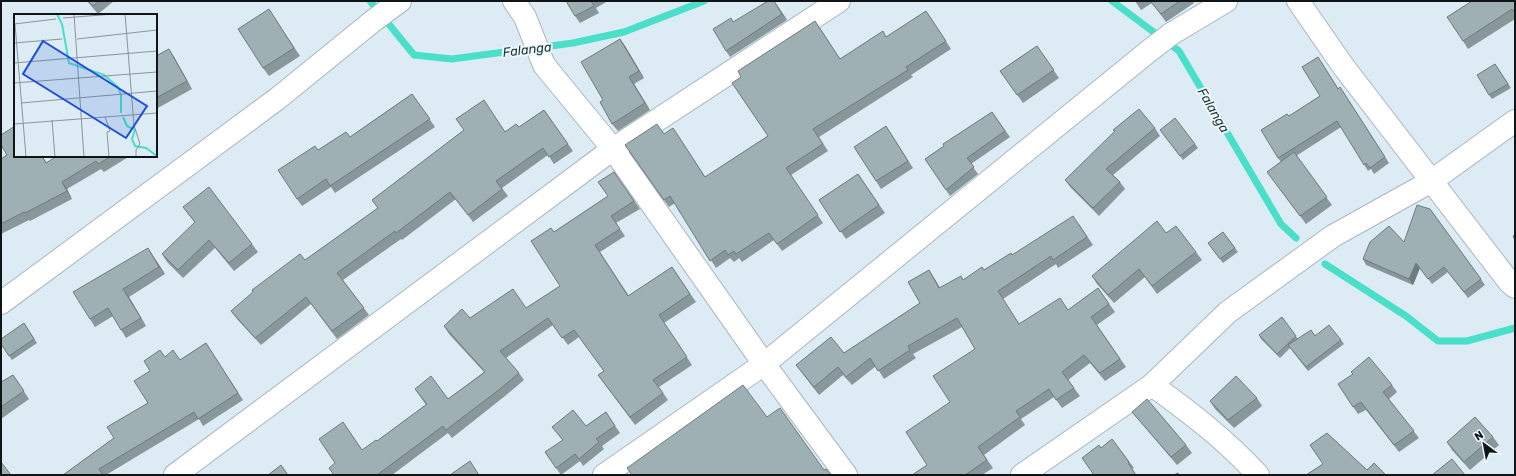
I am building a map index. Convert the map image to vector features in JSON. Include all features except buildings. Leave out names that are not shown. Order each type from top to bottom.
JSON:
[{"type":"street","points":[[175,475],[613,149],[839,1]]},
{"type":"street","points":[[604,475],[764,364],[1149,51],[1171,34],[1226,1]]},
{"type":"street","points":[[1298,1],[1342,66],[1430,182],[1510,284],[1515,286]]},
{"type":"street","points":[[1,303],[277,99],[397,3]]},
{"type":"street","points":[[519,9],[544,65],[613,149],[764,364],[846,475]]},
{"type":"street","points":[[1022,475],[1152,385],[1228,312],[1333,236],[1430,182],[1515,121]]},
{"type":"street","points":[[1152,385],[1204,423],[1237,452],[1258,475]]},
{"type":"waterway","name":"Falanga","points":[[370,1],[414,55],[452,59],[573,43],[624,32],[704,1]]},
{"type":"waterway","name":"Falanga","points":[[1112,1],[1179,51],[1281,224],[1296,238]]},
{"type":"waterway","name":"Falanga","points":[[1325,264],[1406,316],[1438,341],[1467,341],[1515,328]]}]
